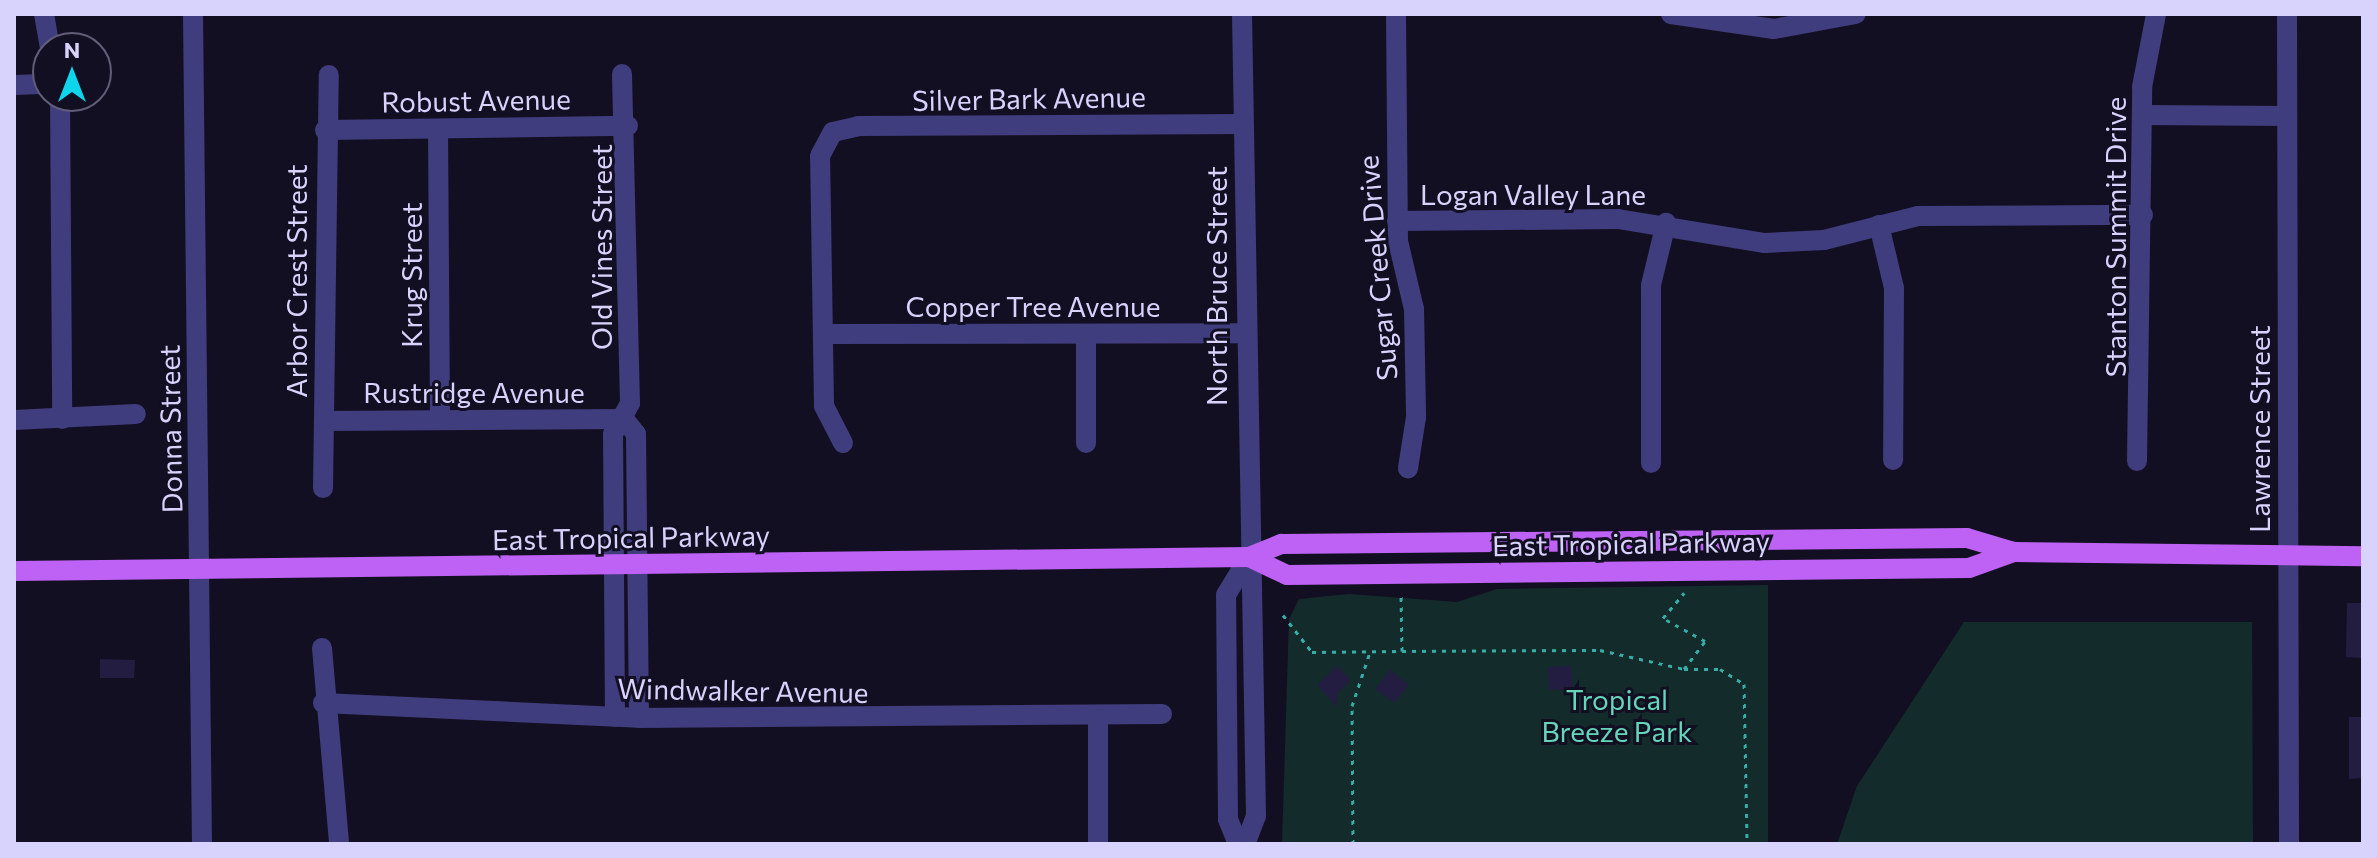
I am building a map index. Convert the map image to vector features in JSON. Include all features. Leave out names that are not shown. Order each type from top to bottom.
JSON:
[{"type":"main road","name":"East Tropical Parkway","points":[[14,571],[1249,557],[1282,544],[1967,538],[2014,552],[2288,551],[2363,556]]},
{"type":"main road","name":"East Tropical Parkway","points":[[1249,557],[1287,575],[1969,568],[2014,552]]},
{"type":"street","name":"Donna Street","points":[[193,14],[202,844]]},
{"type":"street","name":"North Bruce Street","points":[[1242,14],[1243,333],[1256,816],[1245,844]]},
{"type":"street","name":"Sugar Creek Drive","points":[[1396,14],[1397,221],[1414,309],[1416,417],[1408,468]]},
{"type":"street","points":[[1671,14],[1774,29],[1856,14]]},
{"type":"street","name":"Stanton Summit Drive","points":[[2137,461],[2143,215],[2142,115],[2156,14]]},
{"type":"street","name":"Lawrence Street","points":[[2287,14],[2289,844]]},
{"type":"street","name":"Old Vines Street","points":[[615,717],[613,434],[624,419],[628,126],[622,74]]},
{"type":"street","name":"Arbor Crest Street","points":[[323,488],[325,130],[329,75]]},
{"type":"street","points":[[60,112],[62,419]]},
{"type":"street","points":[[2142,115],[2287,116]]},
{"type":"street","name":"Silver Bark Avenue","points":[[823,334],[824,145],[833,132],[858,126],[1243,124]]},
{"type":"street","name":"Robust Avenue","points":[[325,130],[628,126]]},
{"type":"street","name":"Krug Street","points":[[438,130],[440,420]]},
{"type":"street","name":"Logan Valley Lane","points":[[1397,221],[1666,223],[1742,243],[1824,240],[1918,216],[2143,215]]},
{"type":"street","points":[[1651,463],[1651,285],[1666,223]]},
{"type":"street","points":[[1879,225],[1894,288],[1893,460]]},
{"type":"street","name":"Copper Tree Avenue","points":[[823,334],[1243,333]]},
{"type":"street","points":[[823,334],[824,406],[843,443]]},
{"type":"street","points":[[1086,334],[1086,443]]},
{"type":"street","points":[[14,420],[136,414]]},
{"type":"street","name":"Old Vines Street","points":[[624,419],[636,434],[639,718]]},
{"type":"street","name":"Rustridge Avenue","points":[[324,421],[624,419]]},
{"type":"street","points":[[612,481],[637,481]]},
{"type":"street","points":[[1238,844],[1228,819],[1226,595],[1249,557]]},
{"type":"street","points":[[322,648],[323,703],[339,844]]},
{"type":"street","points":[[615,668],[638,669]]},
{"type":"street","name":"Windwalker Avenue","points":[[323,703],[639,718],[1162,714]]},
{"type":"street","points":[[1098,715],[1098,844]]},
{"type":"path","points":[[1401,574],[1402,651]]},
{"type":"path","points":[[1684,593],[1663,618],[1705,641],[1684,669]]},
{"type":"path","points":[[1283,615],[1312,652],[1600,650],[1684,669],[1720,669],[1744,684],[1747,844]]},
{"type":"path","points":[[1353,844],[1352,706],[1370,652]]},
{"type":"green space","name":"Tropical Breeze Park","points":[[1768,585],[1768,844],[1282,844],[1289,619],[1299,599],[1349,594],[1457,602],[1497,589]]},
{"type":"green space","points":[[1964,622],[2252,622],[2253,844],[1837,844],[1857,786]]},
{"type":"building","points":[[2347,603],[2362,603],[2363,658],[2346,657]]},
{"type":"building","points":[[100,659],[135,660],[134,678],[100,678]]},
{"type":"building","points":[[1337,666],[1351,680],[1337,694],[1337,707],[1317,685]]},
{"type":"building","points":[[1571,666],[1573,689],[1549,690],[1548,667]]},
{"type":"building","points":[[1390,670],[1409,685],[1394,703],[1375,689]]},
{"type":"building","points":[[2349,717],[2363,717],[2363,778],[2349,779]]}]
